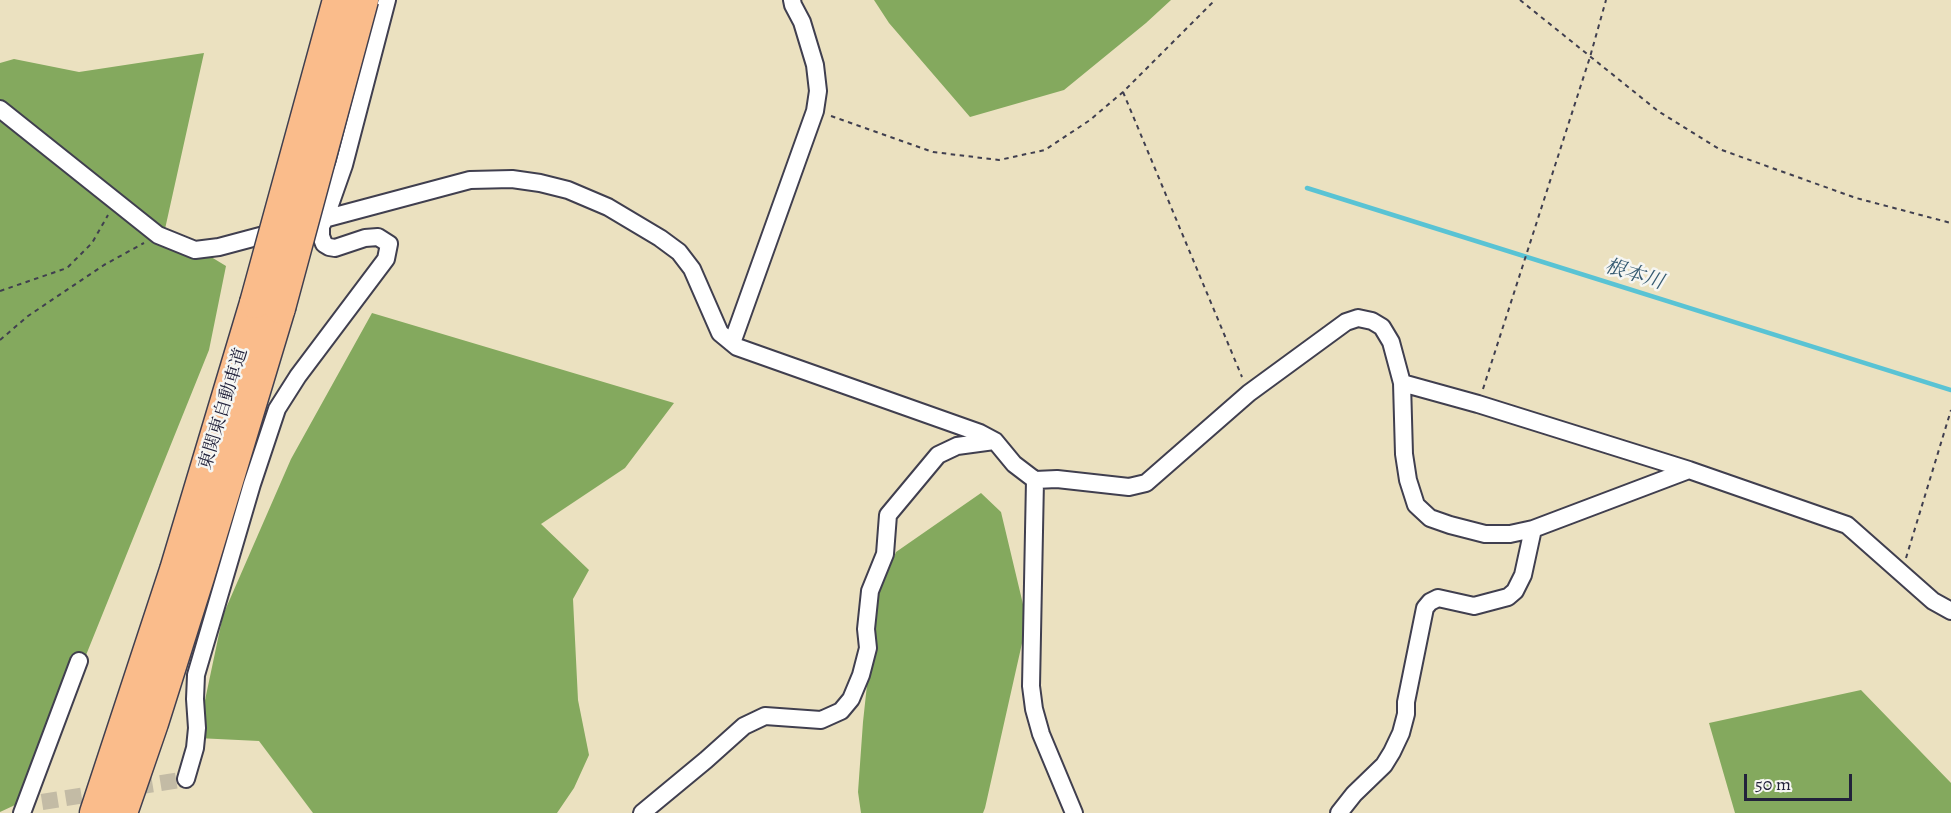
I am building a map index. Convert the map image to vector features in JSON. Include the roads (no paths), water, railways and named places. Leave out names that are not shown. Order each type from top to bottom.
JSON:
[{"type":"highway","name":"東関東自動車道","points":[[122,813],[192,599],[268,306],[338,0]]},
{"type":"highway","name":"東関東自動車道","points":[[95,813],[175,570],[268,306],[363,0]]},
{"type":"street","points":[[186,779],[195,748],[197,728],[196,675],[252,484],[277,409],[298,376],[386,259],[389,244],[378,237],[365,238],[329,248],[324,244],[321,236],[321,226],[344,165],[387,0]]},
{"type":"street","points":[[732,343],[815,111],[818,91],[816,65],[792,0]]},
{"type":"street","points":[[0,109],[158,235],[195,249],[219,247],[470,180],[512,179],[568,190],[608,207],[679,252],[692,269],[720,333],[737,347],[980,433],[995,441],[1014,464],[1035,480],[1057,479],[1130,487],[1146,483],[1249,393],[1346,322],[1358,318],[1372,321],[1382,327],[1391,342],[1402,383],[1404,454],[1408,480],[1416,504],[1430,518],[1485,534],[1510,534],[1533,529],[1689,470]]},
{"type":"street","points":[[1402,383],[1478,404],[1689,470],[1847,525],[1933,601],[1951,611]]},
{"type":"street","points":[[642,813],[744,726],[765,716],[821,720],[841,711],[851,699],[861,675],[868,648],[866,629],[870,591],[885,555],[888,515],[938,454],[957,446],[995,441]]},
{"type":"street","points":[[1035,480],[1031,686],[1041,734],[1074,813]]},
{"type":"street","points":[[1339,813],[1354,794],[1384,765],[1401,734],[1425,608],[1438,598],[1474,606],[1508,597],[1515,591],[1523,575],[1533,529]]},
{"type":"street","points":[[30,805],[79,661]]},
{"type":"waterway","name":"根本川","points":[[1307,188],[1951,390]]},
{"type":"tunnel","points":[[42,802],[186,779]]}]
